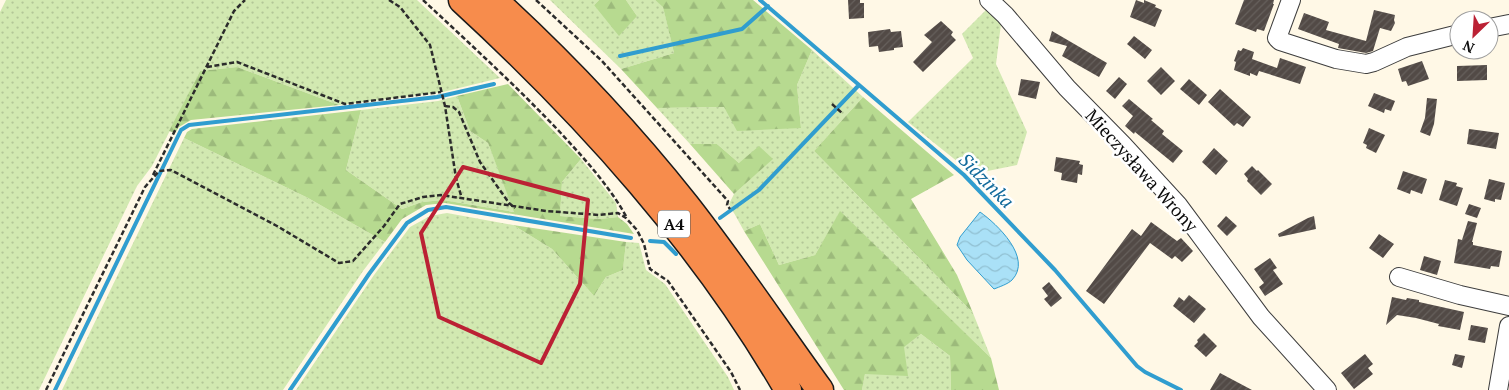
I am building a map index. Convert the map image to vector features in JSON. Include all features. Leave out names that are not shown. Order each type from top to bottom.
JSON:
[{"type":"highway","name":"A4","points":[[462,0],[545,79],[629,170],[812,390]]},
{"type":"highway","name":"A4","points":[[494,0],[590,94],[691,212],[768,337],[788,390]]},
{"type":"highway","points":[[768,337],[780,390]]},
{"type":"highway","points":[[768,337],[820,390]]},
{"type":"street","name":"Mieczysława Wrony","points":[[989,0],[1005,15],[1067,88],[1178,205],[1261,318],[1327,390]]},
{"type":"street","points":[[1291,0],[1277,38],[1280,41],[1336,59],[1360,64],[1374,62],[1407,47],[1449,36]]},
{"type":"street","points":[[1399,277],[1460,295],[1509,306]]},
{"type":"street","points":[[1498,390],[1509,326]]},
{"type":"path","points":[[46,390],[140,196],[152,177],[234,11],[246,0]]},
{"type":"path","points":[[389,0],[400,6],[430,45],[445,106],[456,178],[462,199]]},
{"type":"path","points":[[423,0],[524,95],[583,157],[618,202],[629,222]]},
{"type":"path","points":[[536,0],[602,60],[728,201],[727,205],[730,209]]},
{"type":"path","points":[[207,67],[237,62],[345,104],[442,92]]},
{"type":"path","points":[[832,104],[843,114]]},
{"type":"path","points":[[445,106],[453,106],[460,112],[480,162],[509,203],[516,208]]},
{"type":"path","points":[[152,177],[159,170],[171,170],[276,226],[339,263],[352,261],[384,226],[400,204],[424,197],[441,195],[516,208],[599,215],[618,213],[637,230],[644,244],[650,269],[668,281],[731,372],[740,390]]},
{"type":"highlighted area","points":[[463,167],[588,200],[580,284],[541,363],[439,317],[421,233]]},
{"type":"green space","points":[[6,0],[417,0],[500,78],[443,92],[339,105],[237,67],[200,71],[152,166],[137,186],[39,390],[0,390],[0,12]]},
{"type":"green space","points":[[550,0],[599,0],[594,5],[637,16],[626,0],[655,0],[663,6],[674,53],[621,69]]},
{"type":"green space","points":[[599,0],[626,0],[637,16],[619,36],[594,5]]},
{"type":"green space","points":[[655,0],[753,0],[812,50],[797,85],[801,128],[737,131],[724,107],[657,108],[621,69],[674,53],[663,7]]},
{"type":"green space","points":[[986,10],[1001,24],[996,64],[1027,132],[1017,165],[973,174],[908,122],[973,58],[962,34]]},
{"type":"green space","points":[[812,50],[863,97],[814,151],[973,313],[991,358],[840,212],[815,255],[779,265],[760,224],[744,231],[729,204],[734,194],[772,159],[739,163],[717,144],[690,144],[657,108],[724,107],[801,128],[797,85]]},
{"type":"green space","points":[[237,67],[339,105],[191,120],[179,127],[175,133],[169,131],[200,71]]},
{"type":"green space","points":[[508,84],[581,159],[562,182],[560,216],[599,219],[618,217],[627,224],[634,234],[445,203],[426,205],[402,219],[385,242],[308,198],[184,138],[187,132],[192,129],[361,110],[346,170],[402,209],[422,202],[443,200],[514,212],[488,143],[470,131],[457,96]]},
{"type":"green space","points":[[457,96],[470,131],[488,143],[515,212],[443,200],[422,202],[402,209],[346,170],[361,110],[438,101]]},
{"type":"green space","points":[[863,97],[954,175],[911,199],[957,275],[973,313],[814,151]]},
{"type":"green space","points":[[184,138],[308,198],[385,242],[363,271],[283,390],[62,390]]},
{"type":"green space","points":[[690,144],[717,144],[739,163],[759,146],[773,159],[734,194]]},
{"type":"green space","points":[[581,159],[616,203],[618,217],[599,219],[560,216],[562,182]]},
{"type":"green space","points":[[840,211],[991,358],[999,390],[951,390],[950,356],[921,334],[904,347],[908,376],[865,374],[862,390],[844,390],[744,231],[760,224],[779,265],[815,255]]},
{"type":"green space","points":[[447,213],[513,225],[552,249],[594,296],[606,277],[623,270],[626,242],[639,243],[646,270],[665,284],[728,377],[734,390],[296,390],[374,275],[410,227],[430,216]]},
{"type":"green space","points":[[513,225],[626,242],[623,270],[606,277],[594,296],[552,249]]},
{"type":"green space","points":[[921,334],[950,356],[951,390],[862,390],[865,374]]},
{"type":"water","points":[[980,212],[1010,242],[1016,252],[1018,262],[1017,271],[1012,280],[994,289],[967,260],[957,245],[960,237]]},
{"type":"building","points":[[848,0],[860,0],[860,3],[864,3],[864,18],[849,19]]},
{"type":"building","points":[[1136,0],[1144,3],[1144,0],[1162,10],[1155,27],[1130,17]]},
{"type":"building","points":[[1244,0],[1274,0],[1264,31],[1257,29],[1256,32],[1235,24]]},
{"type":"building","points":[[1374,10],[1395,15],[1395,23],[1391,31],[1380,28],[1373,51],[1366,53],[1338,48],[1339,44],[1298,29],[1304,13],[1329,22],[1326,30],[1366,41]]},
{"type":"building","points":[[941,21],[953,32],[951,35],[956,40],[923,72],[913,62],[932,42],[924,35]]},
{"type":"building","points":[[890,29],[891,32],[901,31],[903,47],[879,52],[878,46],[869,47],[868,32]]},
{"type":"building","points":[[1052,31],[1107,63],[1099,77],[1062,56],[1067,46],[1049,41]]},
{"type":"building","points":[[1134,36],[1152,50],[1145,59],[1127,44]]},
{"type":"building","points":[[1243,48],[1254,52],[1252,59],[1277,68],[1280,58],[1306,67],[1300,84],[1259,71],[1257,76],[1250,73],[1250,76],[1234,70],[1236,62],[1234,61],[1238,50],[1241,51]]},
{"type":"building","points":[[1422,61],[1429,79],[1408,86],[1406,81],[1402,82],[1398,69]]},
{"type":"building","points":[[1487,65],[1487,80],[1457,81],[1457,66]]},
{"type":"building","points":[[1161,67],[1175,81],[1161,95],[1147,81]]},
{"type":"building","points":[[1119,77],[1127,84],[1115,99],[1106,91]]},
{"type":"building","points":[[1021,79],[1040,82],[1036,99],[1018,95]]},
{"type":"building","points":[[1189,79],[1207,95],[1199,105],[1180,89]]},
{"type":"building","points":[[1220,89],[1251,117],[1243,127],[1237,123],[1234,126],[1208,102]]},
{"type":"building","points":[[1374,93],[1395,101],[1391,111],[1385,109],[1384,113],[1368,106]]},
{"type":"building","points":[[1427,98],[1437,99],[1434,124],[1430,136],[1420,132],[1425,118]]},
{"type":"building","points":[[1129,99],[1153,119],[1151,120],[1164,131],[1162,134],[1183,151],[1173,163],[1125,126],[1133,116],[1122,106]]},
{"type":"building","points":[[1369,128],[1385,135],[1376,153],[1366,148],[1367,145],[1363,143]]},
{"type":"building","points":[[1469,129],[1499,133],[1496,149],[1467,144]]},
{"type":"building","points":[[1214,148],[1228,161],[1216,175],[1202,162]]},
{"type":"building","points":[[1056,157],[1080,161],[1079,164],[1083,165],[1082,175],[1078,174],[1077,183],[1061,180],[1062,173],[1054,171]]},
{"type":"building","points":[[1252,166],[1272,184],[1261,195],[1247,181],[1248,179],[1244,174]]},
{"type":"building","points":[[1403,171],[1427,179],[1422,194],[1411,190],[1410,194],[1397,189]]},
{"type":"building","points":[[1489,179],[1505,183],[1501,200],[1495,199],[1495,202],[1484,199]]},
{"type":"building","points":[[1445,180],[1457,183],[1456,186],[1463,188],[1457,206],[1439,200]]},
{"type":"building","points":[[1469,204],[1481,208],[1477,218],[1465,214]]},
{"type":"building","points":[[1226,216],[1237,226],[1227,236],[1217,226]]},
{"type":"building","points":[[1314,216],[1316,229],[1279,237],[1278,234]]},
{"type":"building","points":[[1468,221],[1477,223],[1472,242],[1473,245],[1502,251],[1499,267],[1491,266],[1490,269],[1454,263],[1458,239],[1462,240]]},
{"type":"building","points":[[1151,222],[1177,241],[1181,238],[1193,251],[1182,262],[1175,256],[1172,259],[1150,243],[1104,304],[1086,291],[1132,229],[1141,236]]},
{"type":"building","points":[[1379,234],[1394,244],[1383,258],[1369,248]]},
{"type":"building","points":[[1424,256],[1441,261],[1437,275],[1420,270]]},
{"type":"building","points":[[1270,258],[1277,268],[1273,270],[1283,284],[1265,296],[1259,287],[1264,283],[1254,269]]},
{"type":"building","points":[[1049,282],[1062,298],[1051,307],[1044,299],[1048,296],[1042,288]]},
{"type":"building","points":[[1189,295],[1206,309],[1194,323],[1173,306],[1179,297],[1184,301]]},
{"type":"building","points":[[1392,297],[1419,300],[1419,302],[1464,312],[1460,330],[1397,315],[1386,325]]},
{"type":"building","points":[[1471,325],[1488,328],[1485,343],[1468,340]]},
{"type":"building","points":[[1204,333],[1217,346],[1206,357],[1194,346]]},
{"type":"building","points":[[1365,354],[1373,364],[1368,368],[1373,374],[1354,389],[1341,373]]},
{"type":"building","points":[[1455,354],[1465,356],[1462,368],[1452,365]]},
{"type":"building","points":[[1220,373],[1252,390],[1210,390]]},
{"type":"waterway","name":"Sidzinka","points":[[760,0],[964,175],[1055,270],[1137,366],[1181,390]]},
{"type":"waterway","points":[[620,56],[742,29],[768,6]]},
{"type":"waterway","points":[[55,390],[181,130],[189,125],[437,97],[494,84]]},
{"type":"waterway","points":[[720,218],[759,190],[859,85]]},
{"type":"waterway","points":[[290,390],[369,274],[407,223],[428,210],[446,207],[631,238]]},
{"type":"waterway","points":[[650,241],[664,242],[676,254]]}]
